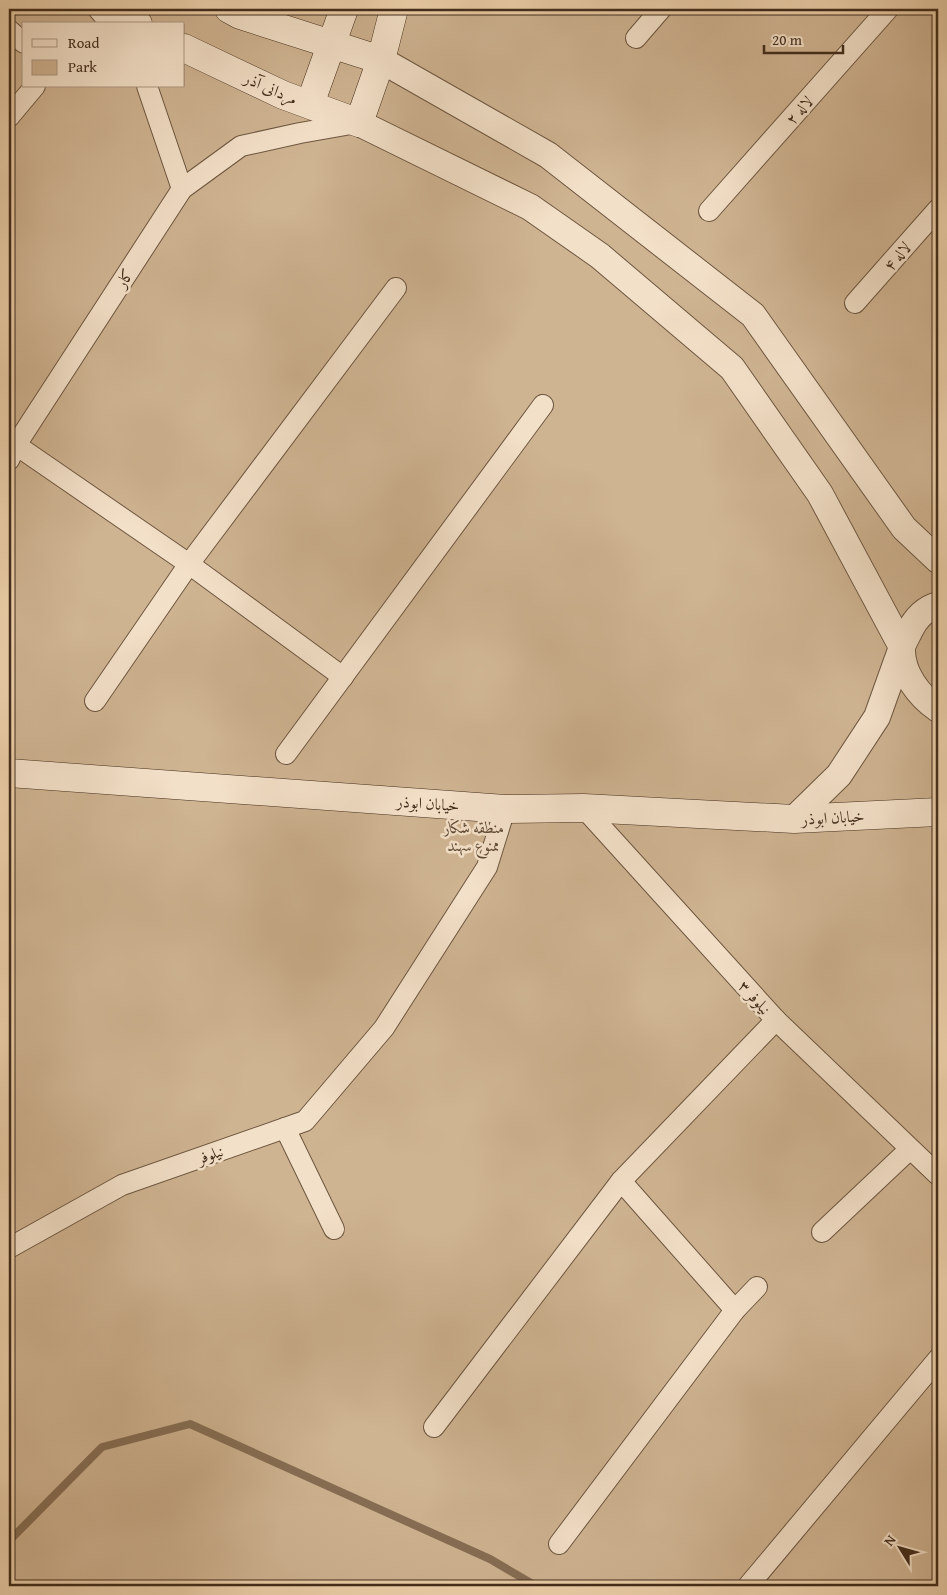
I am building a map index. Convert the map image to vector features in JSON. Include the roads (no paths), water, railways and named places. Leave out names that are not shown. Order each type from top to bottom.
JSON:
[{"type":"main road","points":[[113,9],[135,22]]},
{"type":"main road","points":[[230,9],[240,15],[381,60]]},
{"type":"main road","points":[[310,104],[344,9]]},
{"type":"main road","points":[[359,123],[381,60],[394,9]]},
{"type":"main road","name":"مردانی آذر","points":[[185,48],[283,95],[359,123]]},
{"type":"main road","name":"خیابان ابوذر","points":[[9,774],[505,809],[584,808],[794,820],[938,812]]},
{"type":"street","points":[[98,9],[109,22]]},
{"type":"street","points":[[636,38],[661,9]]},
{"type":"street","name":"لاله ۲","points":[[709,211],[888,9]]},
{"type":"street","points":[[9,30],[22,41]]},
{"type":"street","points":[[381,60],[548,155],[753,315],[904,528],[938,560]]},
{"type":"street","points":[[9,117],[33,88]]},
{"type":"street","points":[[148,88],[182,189],[241,146],[359,123],[530,207],[600,256],[732,368],[820,494],[902,647],[906,672],[923,699],[938,709]]},
{"type":"street","name":"کار","points":[[12,452],[182,189]]},
{"type":"street","name":"لاله ۴","points":[[855,303],[938,209]]},
{"type":"street","points":[[95,700],[189,564],[396,288]]},
{"type":"street","points":[[286,754],[543,406]]},
{"type":"street","points":[[12,452],[189,564],[343,677]]},
{"type":"street","points":[[794,820],[839,776],[877,717],[902,647],[914,624],[929,608],[938,605]]},
{"type":"street","name":"نیلوفر ۳","points":[[584,808],[776,1020],[938,1176]]},
{"type":"street","name":"نیلوفر","points":[[9,1248],[122,1185],[305,1121],[384,1028],[487,867],[505,809]]},
{"type":"street","points":[[434,1427],[621,1182],[776,1020]]},
{"type":"street","points":[[285,1128],[334,1229]]},
{"type":"street","points":[[822,1232],[910,1149]]},
{"type":"street","points":[[621,1182],[735,1310]]},
{"type":"street","points":[[558,1544],[735,1310],[757,1288]]},
{"type":"street","points":[[748,1586],[938,1359]]},
{"type":"waterway","points":[[9,1541],[102,1447],[190,1424],[490,1559],[536,1586]]},
{"type":"park label","name":"منطقه شکار ممنوع سهند","points":[[474,836]]}]
